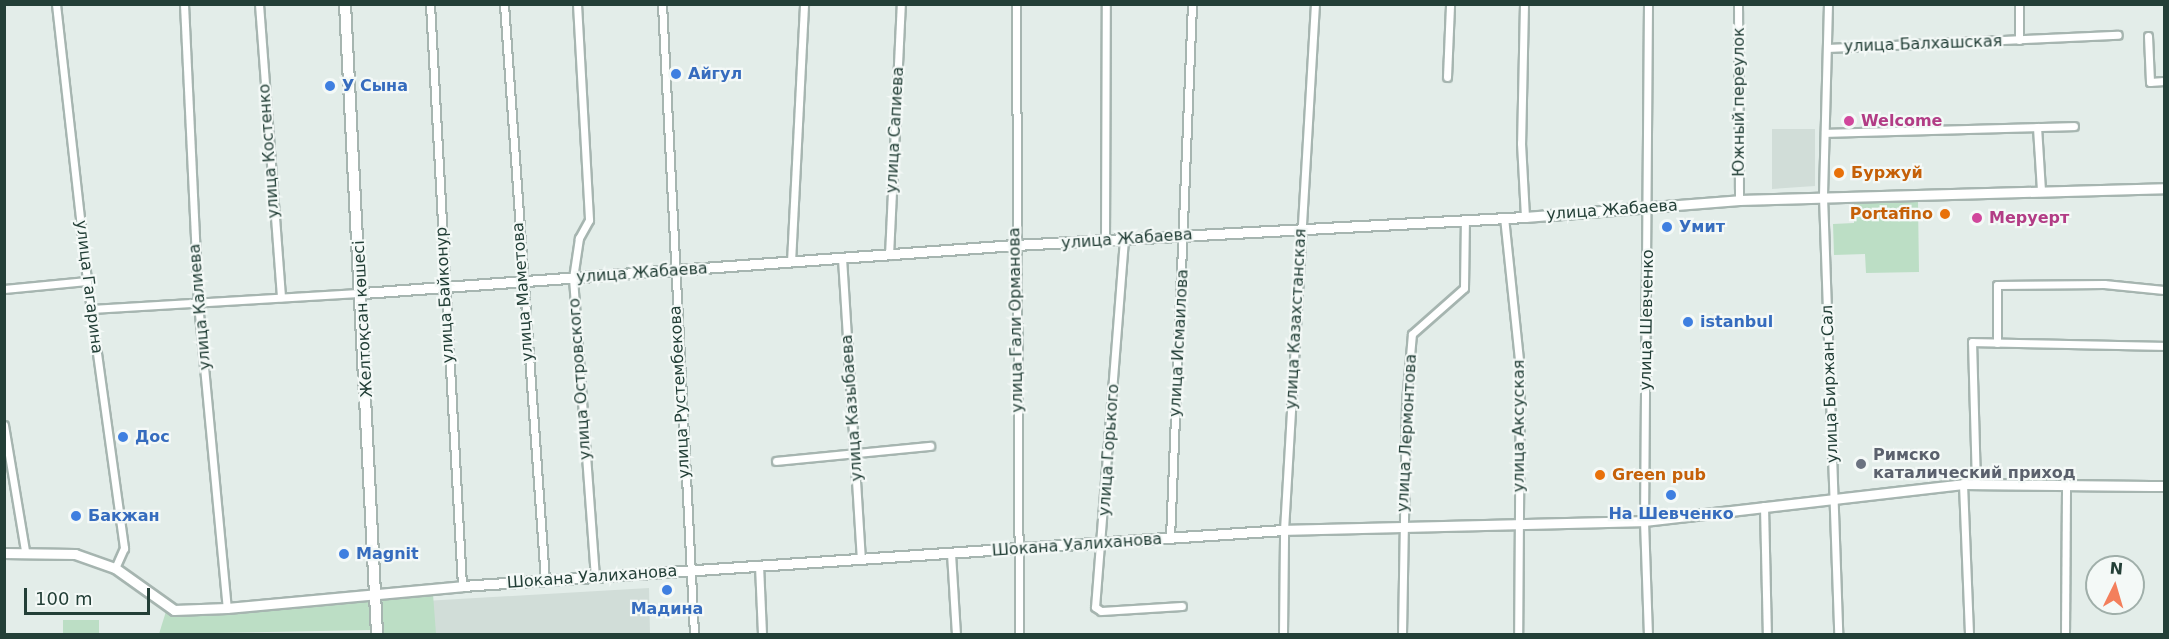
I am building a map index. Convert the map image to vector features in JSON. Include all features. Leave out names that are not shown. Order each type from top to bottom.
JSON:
[{"type":"main road","name":"Желтоқсан көшесі","points":[[345,4],[363,293],[377,634]]},
{"type":"street","name":"улица Гагарина","points":[[56,4],[87,281],[124,548],[115,568]]},
{"type":"street","name":"улица Калиева","points":[[184,4],[198,303],[227,608]]},
{"type":"street","name":"улица Костенко","points":[[259,4],[281,297]]},
{"type":"street","name":"улица Байконур","points":[[430,4],[462,586]]},
{"type":"street","name":"улица Маметова","points":[[504,4],[545,580]]},
{"type":"street","name":"улица Островского","points":[[577,4],[589,220],[579,238],[573,278],[595,577]]},
{"type":"street","name":"улица Рустембекова","points":[[662,4],[694,634]]},
{"type":"street","points":[[791,262],[804,4]]},
{"type":"street","name":"улица Сапиева","points":[[889,255],[901,4]]},
{"type":"street","name":"улица Гали Орманова","points":[[1016,4],[1015,245],[1019,634]]},
{"type":"street","points":[[1105,240],[1106,4]]},
{"type":"street","name":"улица Исмаилова","points":[[1170,538],[1192,4]]},
{"type":"street","name":"улица Казахстанская","points":[[1283,634],[1284,530],[1315,4]]},
{"type":"street","points":[[1447,77],[1450,4]]},
{"type":"street","points":[[1524,4],[1521,143],[1525,217]]},
{"type":"street","name":"улица Шевченко","points":[[1648,4],[1649,207],[1644,520],[1648,634]]},
{"type":"street","name":"Южный переулок","points":[[1738,4],[1739,200]]},
{"type":"street","name":"улица Биржан Сал","points":[[1828,4],[1823,196],[1838,634]]},
{"type":"street","name":"улица Балхашская","points":[[2019,4],[2019,40]]},
{"type":"street","name":"улица Балхашская","points":[[1827,48],[2118,35]]},
{"type":"street","points":[[2148,36],[2150,82],[2164,81]]},
{"type":"street","points":[[1825,133],[2074,126]]},
{"type":"street","points":[[2037,127],[2041,191]]},
{"type":"street","name":"улица Жабаева","points":[[91,309],[363,293],[1015,245],[1301,227],[1525,217],[1739,200],[2164,188]]},
{"type":"street","name":"улица Аксуская","points":[[1504,218],[1520,370],[1518,634]]},
{"type":"street","name":"улица Лермонтова","points":[[1402,634],[1406,402],[1412,334],[1464,288],[1465,219]]},
{"type":"street","name":"улица Горького","points":[[1124,239],[1095,607],[1101,611],[1182,606]]},
{"type":"street","name":"улица Казыбаева","points":[[842,258],[861,558]]},
{"type":"street","points":[[4,289],[87,281]]},
{"type":"street","points":[[1997,343],[1997,285],[2104,284],[2164,290]]},
{"type":"street","points":[[1976,484],[1972,342],[2164,346]]},
{"type":"street","points":[[4,425],[25,550]]},
{"type":"street","points":[[776,461],[930,446]]},
{"type":"street","points":[[2065,634],[2066,482]]},
{"type":"street","name":"Шокана Уалиханова","points":[[4,553],[25,550],[75,554],[115,568],[174,610],[227,608],[545,580],[1284,530],[1520,521],[1644,520],[1963,484],[2066,482],[2164,486]]},
{"type":"street","points":[[1963,484],[1969,634]]},
{"type":"street","points":[[1764,506],[1767,634]]},
{"type":"street","points":[[951,553],[956,634]]},
{"type":"street","points":[[759,565],[762,634]]},
{"type":"shaded area","points":[[1772,129],[1815,129],[1815,186],[1772,189]]},
{"type":"shaded area","points":[[649,588],[650,634],[392,634],[390,603]]},
{"type":"green space","points":[[1918,202],[1919,272],[1866,273],[1865,254],[1834,255],[1833,224],[1854,223],[1854,203]]},
{"type":"green space","points":[[433,594],[436,634],[382,634],[381,598]]},
{"type":"green space","points":[[375,596],[374,630],[159,634],[167,608]]},
{"type":"green space","points":[[63,620],[99,620],[99,634],[63,634]]},
{"type":"place","name":"Айгул","points":[[676,74]]},
{"type":"place","name":"У Сына","points":[[330,86]]},
{"type":"place","name":"Welcome","points":[[1849,121]]},
{"type":"place","name":"Буржуй","points":[[1839,173]]},
{"type":"place","name":"Portafino","points":[[1945,214]]},
{"type":"place","name":"Меруерт","points":[[1977,218]]},
{"type":"place","name":"Умит","points":[[1667,227]]},
{"type":"place","name":"istanbul","points":[[1688,322]]},
{"type":"place","name":"Дос","points":[[123,437]]},
{"type":"place","name":"Римско каталический приход","points":[[1861,464]]},
{"type":"place","name":"Green pub","points":[[1600,475]]},
{"type":"place","name":"На Шевченко","points":[[1671,495]]},
{"type":"place","name":"Бакжан","points":[[76,516]]},
{"type":"place","name":"Magnit","points":[[344,554]]},
{"type":"place","name":"Мадина","points":[[667,590]]}]
